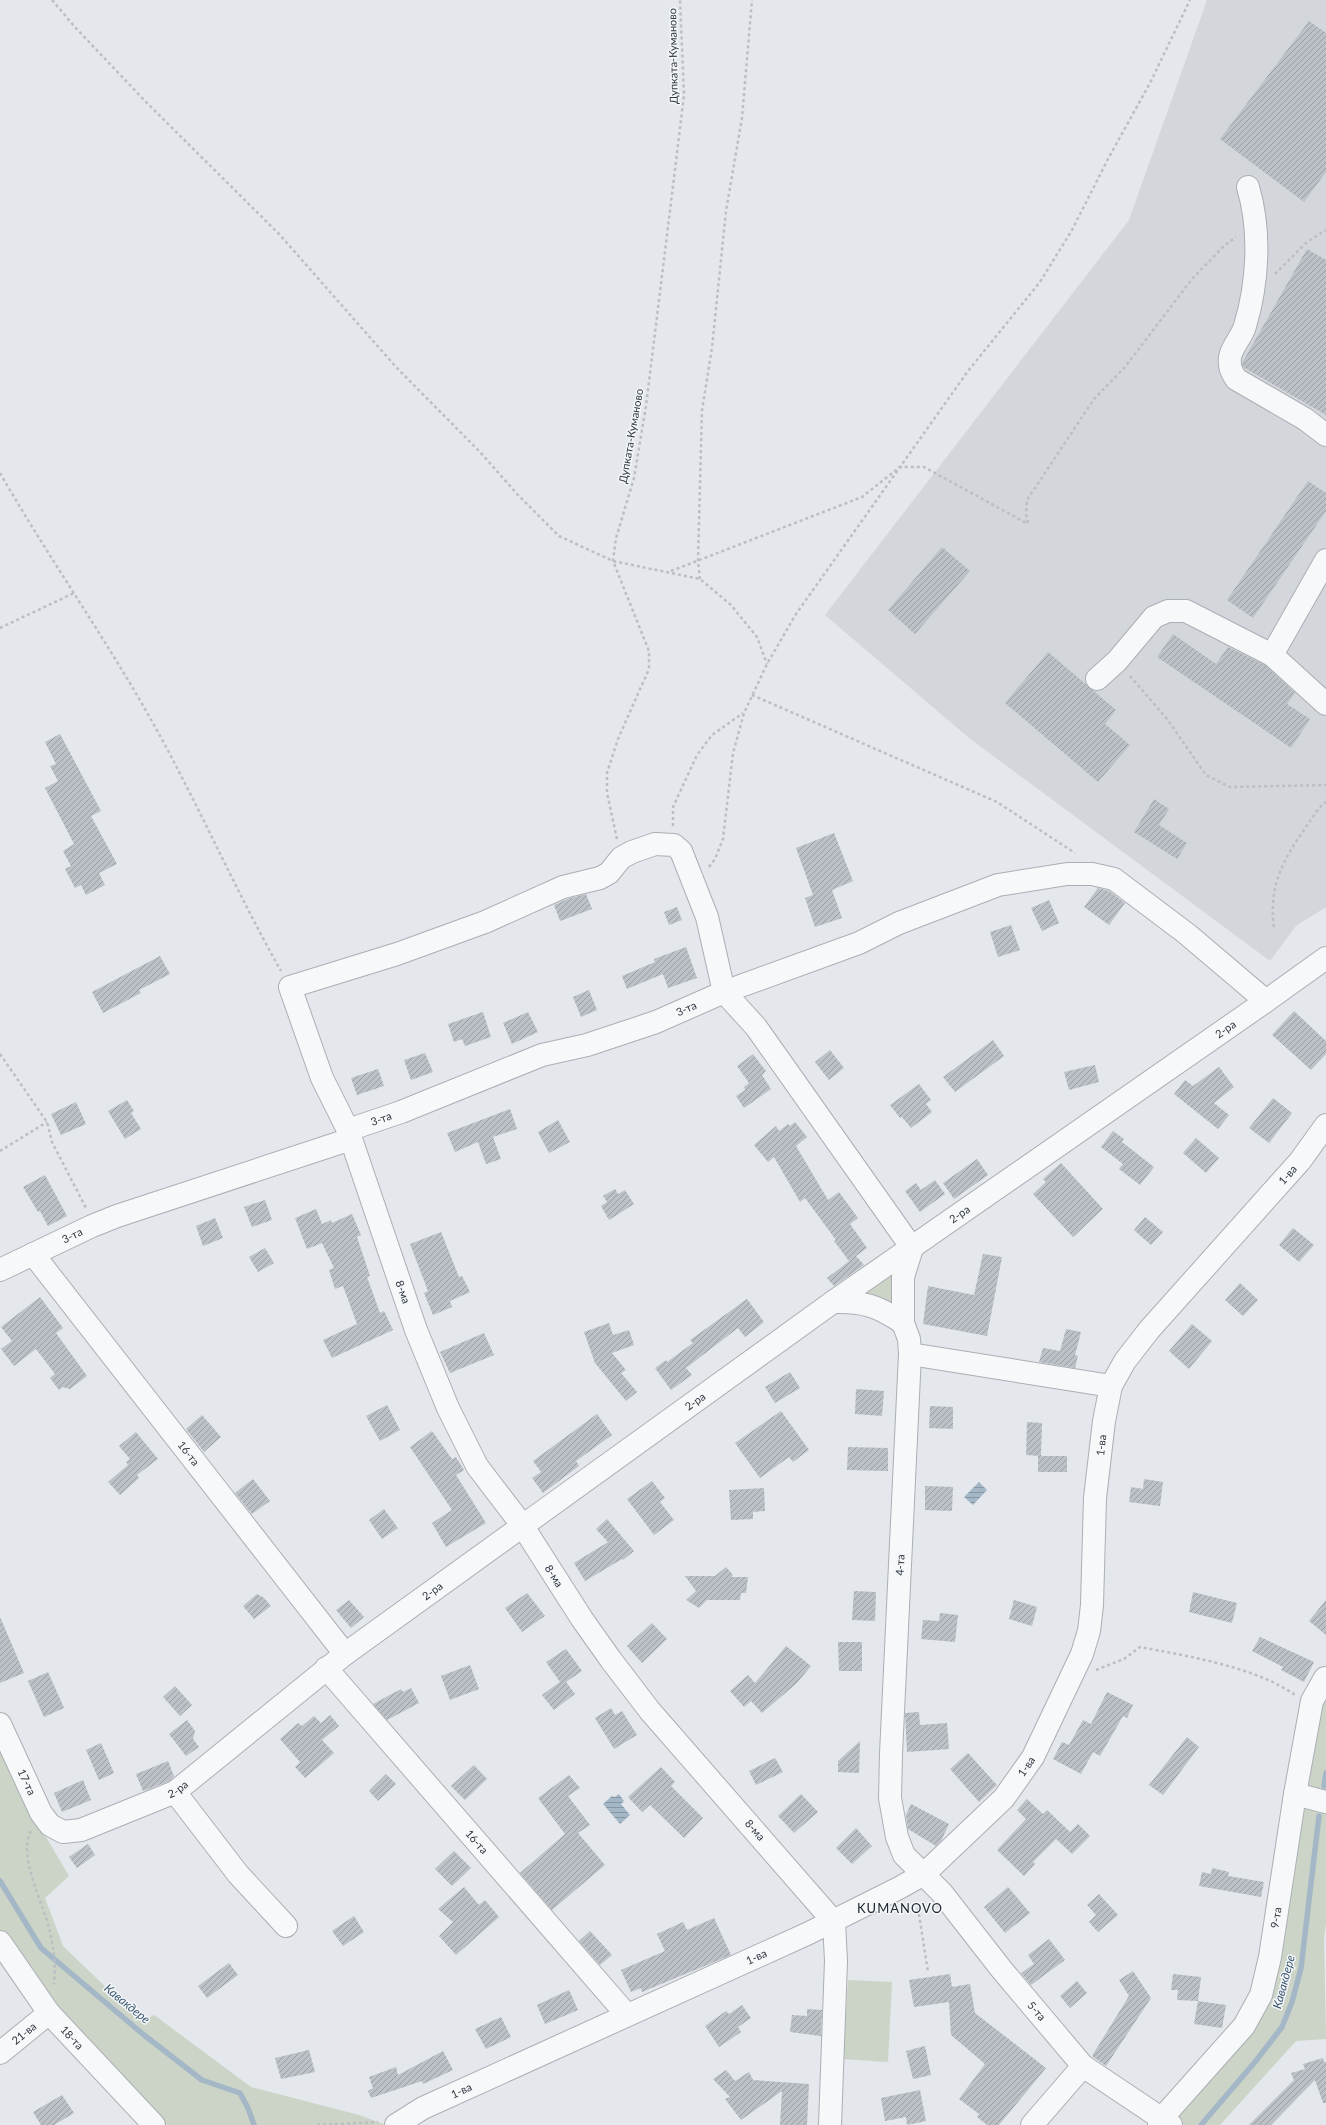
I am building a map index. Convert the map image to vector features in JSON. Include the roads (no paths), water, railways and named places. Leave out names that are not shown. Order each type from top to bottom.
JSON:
[{"type":"street","points":[[1248,187],[1254,206],[1255,224],[1252,296],[1244,328],[1230,354],[1229,368],[1236,379],[1305,419],[1326,435]]},
{"type":"street","points":[[1272,655],[1326,560]]},
{"type":"street","points":[[1097,679],[1117,661],[1154,618],[1168,611],[1186,611],[1272,655],[1326,704]]},
{"type":"street","name":"8-ма","points":[[724,992],[707,917],[681,851],[674,845],[655,844],[621,858],[609,873],[600,878],[563,887],[485,922],[397,954],[290,987],[322,1078],[349,1134],[416,1330],[448,1408],[477,1466],[522,1525],[582,1619],[645,1704],[834,1922]]},
{"type":"street","name":"3-та","points":[[0,1270],[92,1226],[349,1134],[542,1056],[587,1045],[656,1022],[724,992],[859,943],[899,923],[998,885],[1067,874],[1092,874],[1114,879],[1187,934],[1266,1002]]},
{"type":"street","name":"2-ра","points":[[63,1832],[81,1830],[175,1792],[344,1654],[522,1525],[833,1302],[1266,1002],[1326,958]]},
{"type":"street","points":[[724,992],[756,1027],[912,1248]]},
{"type":"street","name":"1-ва","points":[[399,2123],[428,2117],[627,2015],[834,1922],[924,1874],[1004,1798],[1033,1757],[1072,1676],[1085,1642],[1091,1612],[1096,1498],[1104,1421],[1111,1386],[1125,1361],[1149,1330],[1295,1167],[1326,1125]]},
{"type":"street","name":"4-та","points":[[912,1248],[903,1277],[903,1324],[909,1339],[910,1354],[890,1798],[897,1837],[904,1855],[924,1874]]},
{"type":"street","name":"16-та","points":[[33,1254],[344,1654]]},
{"type":"street","points":[[833,1302],[854,1301],[875,1306],[903,1324]]},
{"type":"street","points":[[910,1354],[1111,1386]]},
{"type":"street","name":"16-та","points":[[326,1668],[627,2015]]},
{"type":"street","name":"9-та","points":[[1164,2123],[1244,2026],[1261,1995],[1270,1957],[1295,1794],[1312,1701],[1325,1678]]},
{"type":"street","name":"17-та","points":[[0,1724],[41,1814],[50,1825],[63,1832]]},
{"type":"street","points":[[175,1792],[238,1874],[286,1926]]},
{"type":"street","points":[[1295,1794],[1326,1802]]},
{"type":"street","name":"5-та","points":[[924,1874],[942,1893],[1002,1970],[1083,2066],[1164,2123]]},
{"type":"street","points":[[830,2125],[836,1961],[834,1922]]},
{"type":"street","name":"18-та","points":[[0,1942],[49,2013],[154,2125]]},
{"type":"street","name":"21-ва","points":[[0,2053],[49,2013]]},
{"type":"street","points":[[1032,2125],[1083,2066]]},
{"type":"water","points":[[979,1482],[987,1490],[973,1505],[964,1497]]},
{"type":"water","points":[[619,1794],[624,1801],[621,1804],[630,1815],[620,1824],[603,1804],[612,1796],[615,1797]]},
{"type":"waterway","name":"Кавакдере","points":[[1324,1786],[1326,1773]]},
{"type":"waterway","name":"Кавакдере","points":[[1201,2125],[1255,2062],[1282,2027],[1292,2002],[1301,1968],[1319,1816]]},
{"type":"waterway","name":"Кавакдере","points":[[0,1881],[41,1948],[144,2035],[202,2080],[240,2093],[248,2108],[254,2125]]},
{"type":"district","name":"KUMANOVO","points":[[900,1908]]}]
